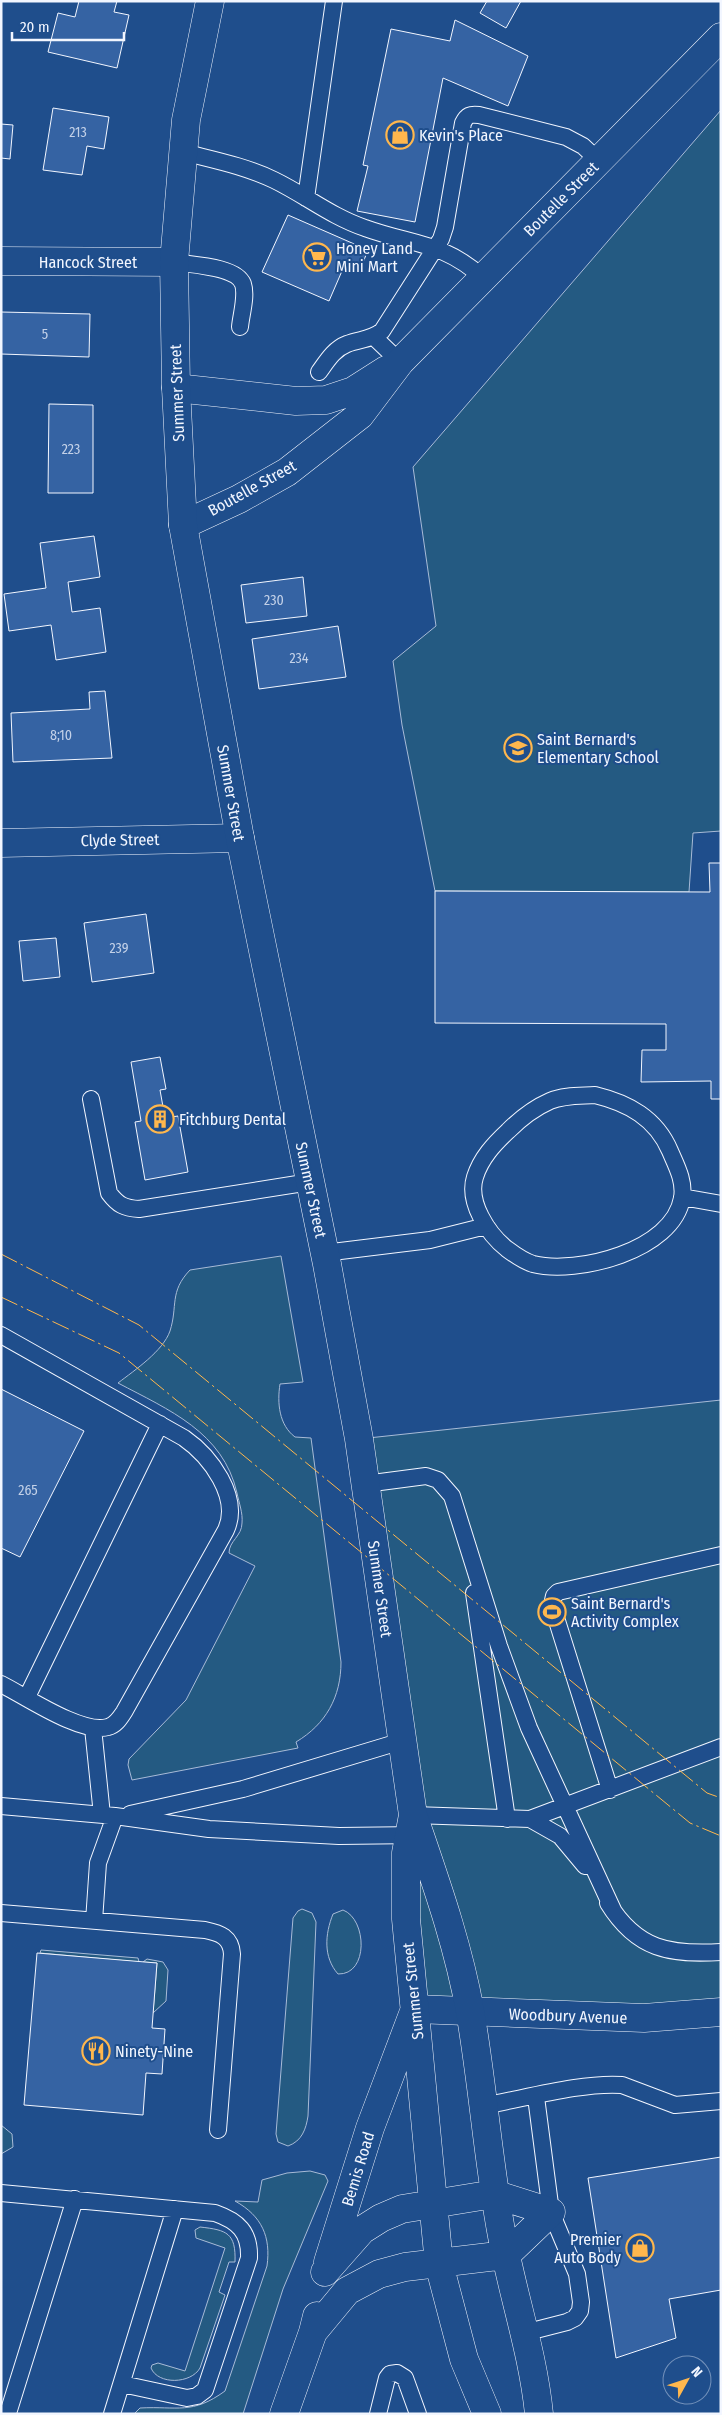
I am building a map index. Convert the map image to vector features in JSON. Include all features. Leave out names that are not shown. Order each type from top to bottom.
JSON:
[{"type":"main road","name":"Summer Street","points":[[210,1],[186,120],[174,262],[176,388],[183,525],[240,838],[310,1182],[359,1439],[414,1828],[406,1853],[406,1919],[439,2264],[464,2359],[487,2414]]},
{"type":"main road","name":"Boutelle Street","points":[[183,525],[239,499],[286,472],[360,415],[400,362],[721,38]]},
{"type":"main road","name":"Hancock Street","points":[[1,261],[174,262]]},
{"type":"main road","name":"Boutelle Street","points":[[176,388],[296,401],[326,400],[353,390],[400,362]]},
{"type":"main road","name":"Clyde Street","points":[[1,843],[240,838]]},
{"type":"main road","points":[[414,1828],[446,1912],[470,2011],[494,2194],[532,2366],[538,2414]]},
{"type":"main road","name":"Woodbury Avenue","points":[[414,2009],[644,2018],[721,2012]]},
{"type":"main road","name":"Bemis Road","points":[[284,2414],[313,2332],[325,2272],[370,2128],[414,2009]]},
{"type":"main road","points":[[325,2272],[362,2230],[381,2218],[402,2209],[494,2194],[551,2212],[506,2255]]},
{"type":"main road","name":"Bemis Road","points":[[313,2332],[347,2290],[379,2274],[405,2267],[506,2255]]},
{"type":"lane","points":[[306,198],[334,1]]},
{"type":"lane","points":[[319,372],[337,350],[347,344],[374,337],[382,332],[437,248],[445,227],[463,123],[471,114],[566,137],[583,146],[599,161]]},
{"type":"lane","points":[[183,152],[253,170],[364,228],[437,248],[467,263],[483,278]]},
{"type":"lane","points":[[174,262],[233,273],[240,280],[244,293],[240,327]]},
{"type":"lane","points":[[374,337],[400,362]]},
{"type":"lane","points":[[595,1095],[619,1100],[637,1111],[655,1126],[667,1144],[681,1176],[682,1197],[676,1214],[663,1231],[644,1246],[623,1255],[569,1266],[532,1264],[516,1257],[500,1244],[486,1226],[475,1200],[474,1178],[483,1158],[507,1132],[533,1110],[552,1100],[571,1096],[595,1095]]},
{"type":"lane","points":[[91,1099],[109,1193],[119,1205],[125,1208],[139,1209],[310,1182]]},
{"type":"lane","points":[[682,1197],[721,1204]]},
{"type":"lane","points":[[324,1253],[430,1240],[486,1226]]},
{"type":"lane","points":[[1,1335],[160,1424],[200,1449],[215,1468],[229,1506],[230,1522],[124,1712],[116,1723],[108,1728],[93,1728],[78,1724],[1,1684]]},
{"type":"lane","points":[[27,1697],[160,1424]]},
{"type":"lane","points":[[365,1484],[426,1476],[438,1480],[452,1496],[499,1646],[530,1728],[614,1912]]},
{"type":"lane","points":[[467,1546],[507,1819]]},
{"type":"lane","points":[[610,1790],[552,1605],[554,1596],[558,1592],[721,1555]]},
{"type":"lane","points":[[93,1728],[109,1816],[98,1862],[94,1921]]},
{"type":"lane","points":[[109,1816],[243,1789],[402,1741]]},
{"type":"lane","points":[[1,1806],[218,1829],[339,1836],[507,1819],[530,1819],[721,1748]]},
{"type":"lane","points":[[530,1819],[560,1836],[588,1870],[614,1912],[632,1932],[643,1940],[660,1948],[689,1954],[721,1952]]},
{"type":"lane","points":[[1,1914],[205,1930],[220,1933],[226,1938],[232,1947],[232,1954],[218,2130]]},
{"type":"lane","points":[[482,2106],[593,2086],[614,2085],[622,2085],[675,2105],[721,2101]]},
{"type":"lane","points":[[524,2333],[567,2322],[575,2318],[580,2311],[577,2274],[551,2212],[536,2096]]},
{"type":"lane","points":[[1,2193],[215,2213],[232,2220],[246,2237],[249,2247],[249,2258],[206,2390],[197,2396],[187,2398],[122,2384]]},
{"type":"lane","points":[[11,2410],[75,2200]]},
{"type":"lane","points":[[112,2414],[175,2209]]},
{"type":"lane","points":[[378,2414],[387,2378],[390,2374],[397,2373],[405,2378],[418,2414]]},
{"type":"shaded area","points":[[721,110],[721,831],[693,833],[689,892],[435,891],[402,725],[393,661],[436,626],[413,467]]},
{"type":"shaded area","points":[[281,1256],[303,1382],[280,1384],[279,1406],[285,1426],[295,1437],[311,1438],[341,1662],[335,1698],[316,1727],[296,1742],[298,1748],[132,1780],[128,1765],[129,1759],[186,1700],[255,1566],[229,1553],[231,1545],[241,1528],[242,1516],[230,1472],[220,1454],[191,1425],[156,1403],[118,1383],[148,1360],[161,1346],[170,1331],[179,1285],[190,1270]]},
{"type":"shaded area","name":"Saint Bernard's Activity Complex","points":[[721,1400],[721,2012],[415,2009],[407,1875],[359,1439]]},
{"type":"shaded area","points":[[302,1909],[312,1913],[316,1922],[308,2116],[300,2138],[288,2146],[278,2142],[276,2134],[293,1918]]},
{"type":"shaded area","points":[[343,1910],[351,1915],[357,1924],[361,1946],[360,1957],[355,1966],[348,1972],[338,1974],[330,1960],[327,1937],[333,1914]]},
{"type":"shaded area","points":[[41,1950],[138,1958],[139,1962],[40,1953]]},
{"type":"shaded area","points":[[147,1959],[163,1962],[168,1970],[166,2001],[153,2013],[157,1963],[143,1962]]},
{"type":"shaded area","points":[[1,2125],[12,2134],[13,2147],[1,2154]]},
{"type":"shaded area","points":[[310,2171],[325,2175],[328,2181],[283,2289],[243,2414],[134,2414],[140,2408],[184,2408],[203,2404],[225,2391],[267,2266],[268,2255],[263,2228],[252,2213],[235,2201],[258,2202],[262,2180],[287,2173]]},
{"type":"shaded area","points":[[200,2227],[217,2230],[228,2235],[234,2245],[235,2262],[229,2262],[219,2292],[225,2295],[200,2368],[190,2377],[182,2380],[167,2380],[155,2374],[151,2368],[152,2365],[158,2363],[185,2371],[225,2248],[196,2238],[195,2230]]},
{"type":"building","points":[[79,1],[117,1],[114,12],[129,15],[117,68],[48,52],[58,13],[75,17]]},
{"type":"building","points":[[487,1],[521,1],[506,28],[480,13]]},
{"type":"building","name":"Kevin's Place","points":[[455,20],[528,56],[508,106],[443,78],[415,222],[357,211],[368,166],[363,165],[391,29],[450,41]]},
{"type":"building","points":[[53,108],[109,117],[104,149],[87,146],[82,175],[43,170]]},
{"type":"building","points":[[1,124],[13,125],[10,159],[1,158]]},
{"type":"building","name":"Honey Land Mini Mart","points":[[288,215],[368,250],[360,270],[345,264],[329,301],[262,272]]},
{"type":"building","points":[[1,312],[90,314],[89,357],[1,354]]},
{"type":"building","points":[[49,404],[93,405],[93,493],[48,493]]},
{"type":"building","points":[[94,536],[100,577],[68,582],[72,612],[100,608],[106,652],[56,660],[51,625],[9,631],[4,594],[46,588],[40,543]]},
{"type":"building","points":[[303,577],[307,616],[246,623],[241,585]]},
{"type":"building","points":[[338,626],[346,677],[259,689],[252,639]]},
{"type":"building","points":[[105,691],[112,758],[13,762],[11,713],[90,709],[89,692]]},
{"type":"building","points":[[709,863],[721,863],[721,1099],[711,1099],[711,1081],[641,1082],[642,1050],[666,1050],[666,1024],[435,1023],[435,891],[710,892]]},
{"type":"building","points":[[146,914],[154,973],[92,982],[84,923]]},
{"type":"building","points":[[56,938],[60,977],[23,981],[19,941]]},
{"type":"building","name":"Fitchburg Dental","points":[[160,1057],[166,1089],[160,1090],[165,1118],[178,1116],[188,1172],[145,1180],[135,1122],[141,1121],[131,1062]]},
{"type":"building","points":[[1,1389],[84,1431],[20,1557],[1,1548]]},
{"type":"building","name":"Ninety-Nine","points":[[37,1953],[157,1963],[152,2028],[165,2029],[162,2074],[146,2073],[143,2115],[24,2105]]},
{"type":"building","points":[[721,2157],[721,2290],[669,2299],[676,2338],[616,2358],[588,2178]]},
{"type":"power","points":[[1,1254],[139,1325],[707,1793],[721,1798]]},
{"type":"power","points":[[1,1297],[119,1353],[690,1823],[721,1836]]},
{"type":"place","name":"Kevin's Place","points":[[400,135]]},
{"type":"place","name":"Honey Land Mini Mart","points":[[317,257]]},
{"type":"place","name":"Saint Bernard's Elementary School","points":[[518,748]]},
{"type":"place","name":"Fitchburg Dental","points":[[160,1119]]},
{"type":"place","name":"Saint Bernard's Activity Complex","points":[[552,1612]]},
{"type":"place","name":"Ninety-Nine","points":[[96,2051]]},
{"type":"place","name":"Premier Auto Body","points":[[640,2248]]}]
